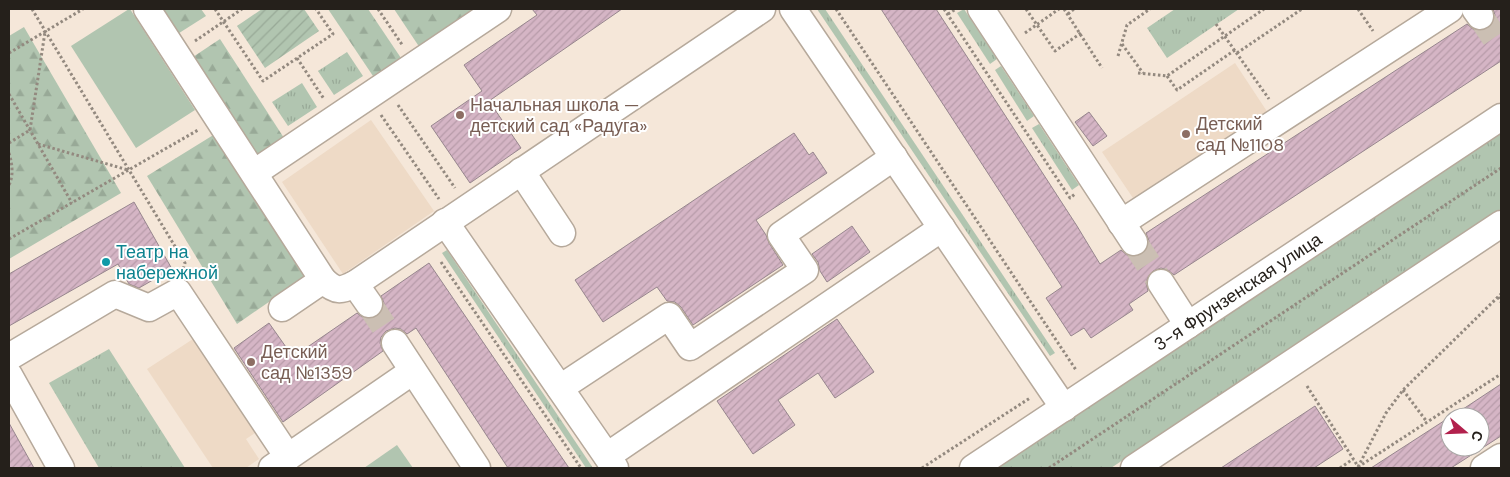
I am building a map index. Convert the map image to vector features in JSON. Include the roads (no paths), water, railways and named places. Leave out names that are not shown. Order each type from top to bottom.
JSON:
[{"type":"street","points":[[147,9],[323,280],[332,288],[362,294],[424,236],[762,9]]},
{"type":"street","points":[[254,173],[498,9]]},
{"type":"street","points":[[793,9],[1064,408]]},
{"type":"street","points":[[980,9],[1005,46],[1058,112],[1094,181],[1128,232],[1282,118],[1450,9]]},
{"type":"street","name":"3-я Фрунзенская улица","points":[[973,468],[1501,116]]},
{"type":"street","points":[[560,388],[669,316],[690,347],[805,270],[781,235],[894,158]]},
{"type":"street","points":[[521,171],[562,233]]},
{"type":"street","points":[[455,216],[560,388],[611,462],[942,228]]},
{"type":"street","points":[[1134,468],[1501,224]]},
{"type":"street","points":[[282,308],[323,280]]},
{"type":"street","points":[[1161,283],[1188,324]]},
{"type":"street","points":[[61,468],[10,375],[115,294],[149,308],[178,292],[280,463],[413,371]]},
{"type":"street","points":[[394,343],[478,468]]},
{"type":"street","points":[[1484,468],[1501,457]]},
{"type":"tunnel","points":[[1480,16],[1501,47]]},
{"type":"tunnel","points":[[1134,242],[1161,283]]},
{"type":"tunnel","points":[[369,304],[395,343]]},
{"type":"place","name":"Начальная школа — детский сад «Радуга»","points":[[460,115]]},
{"type":"place","name":"Детский сад №1108","points":[[1186,134]]},
{"type":"place","name":"Театр на набережной","points":[[106,262]]},
{"type":"place","name":"Детский сад №1359","points":[[251,362]]}]
